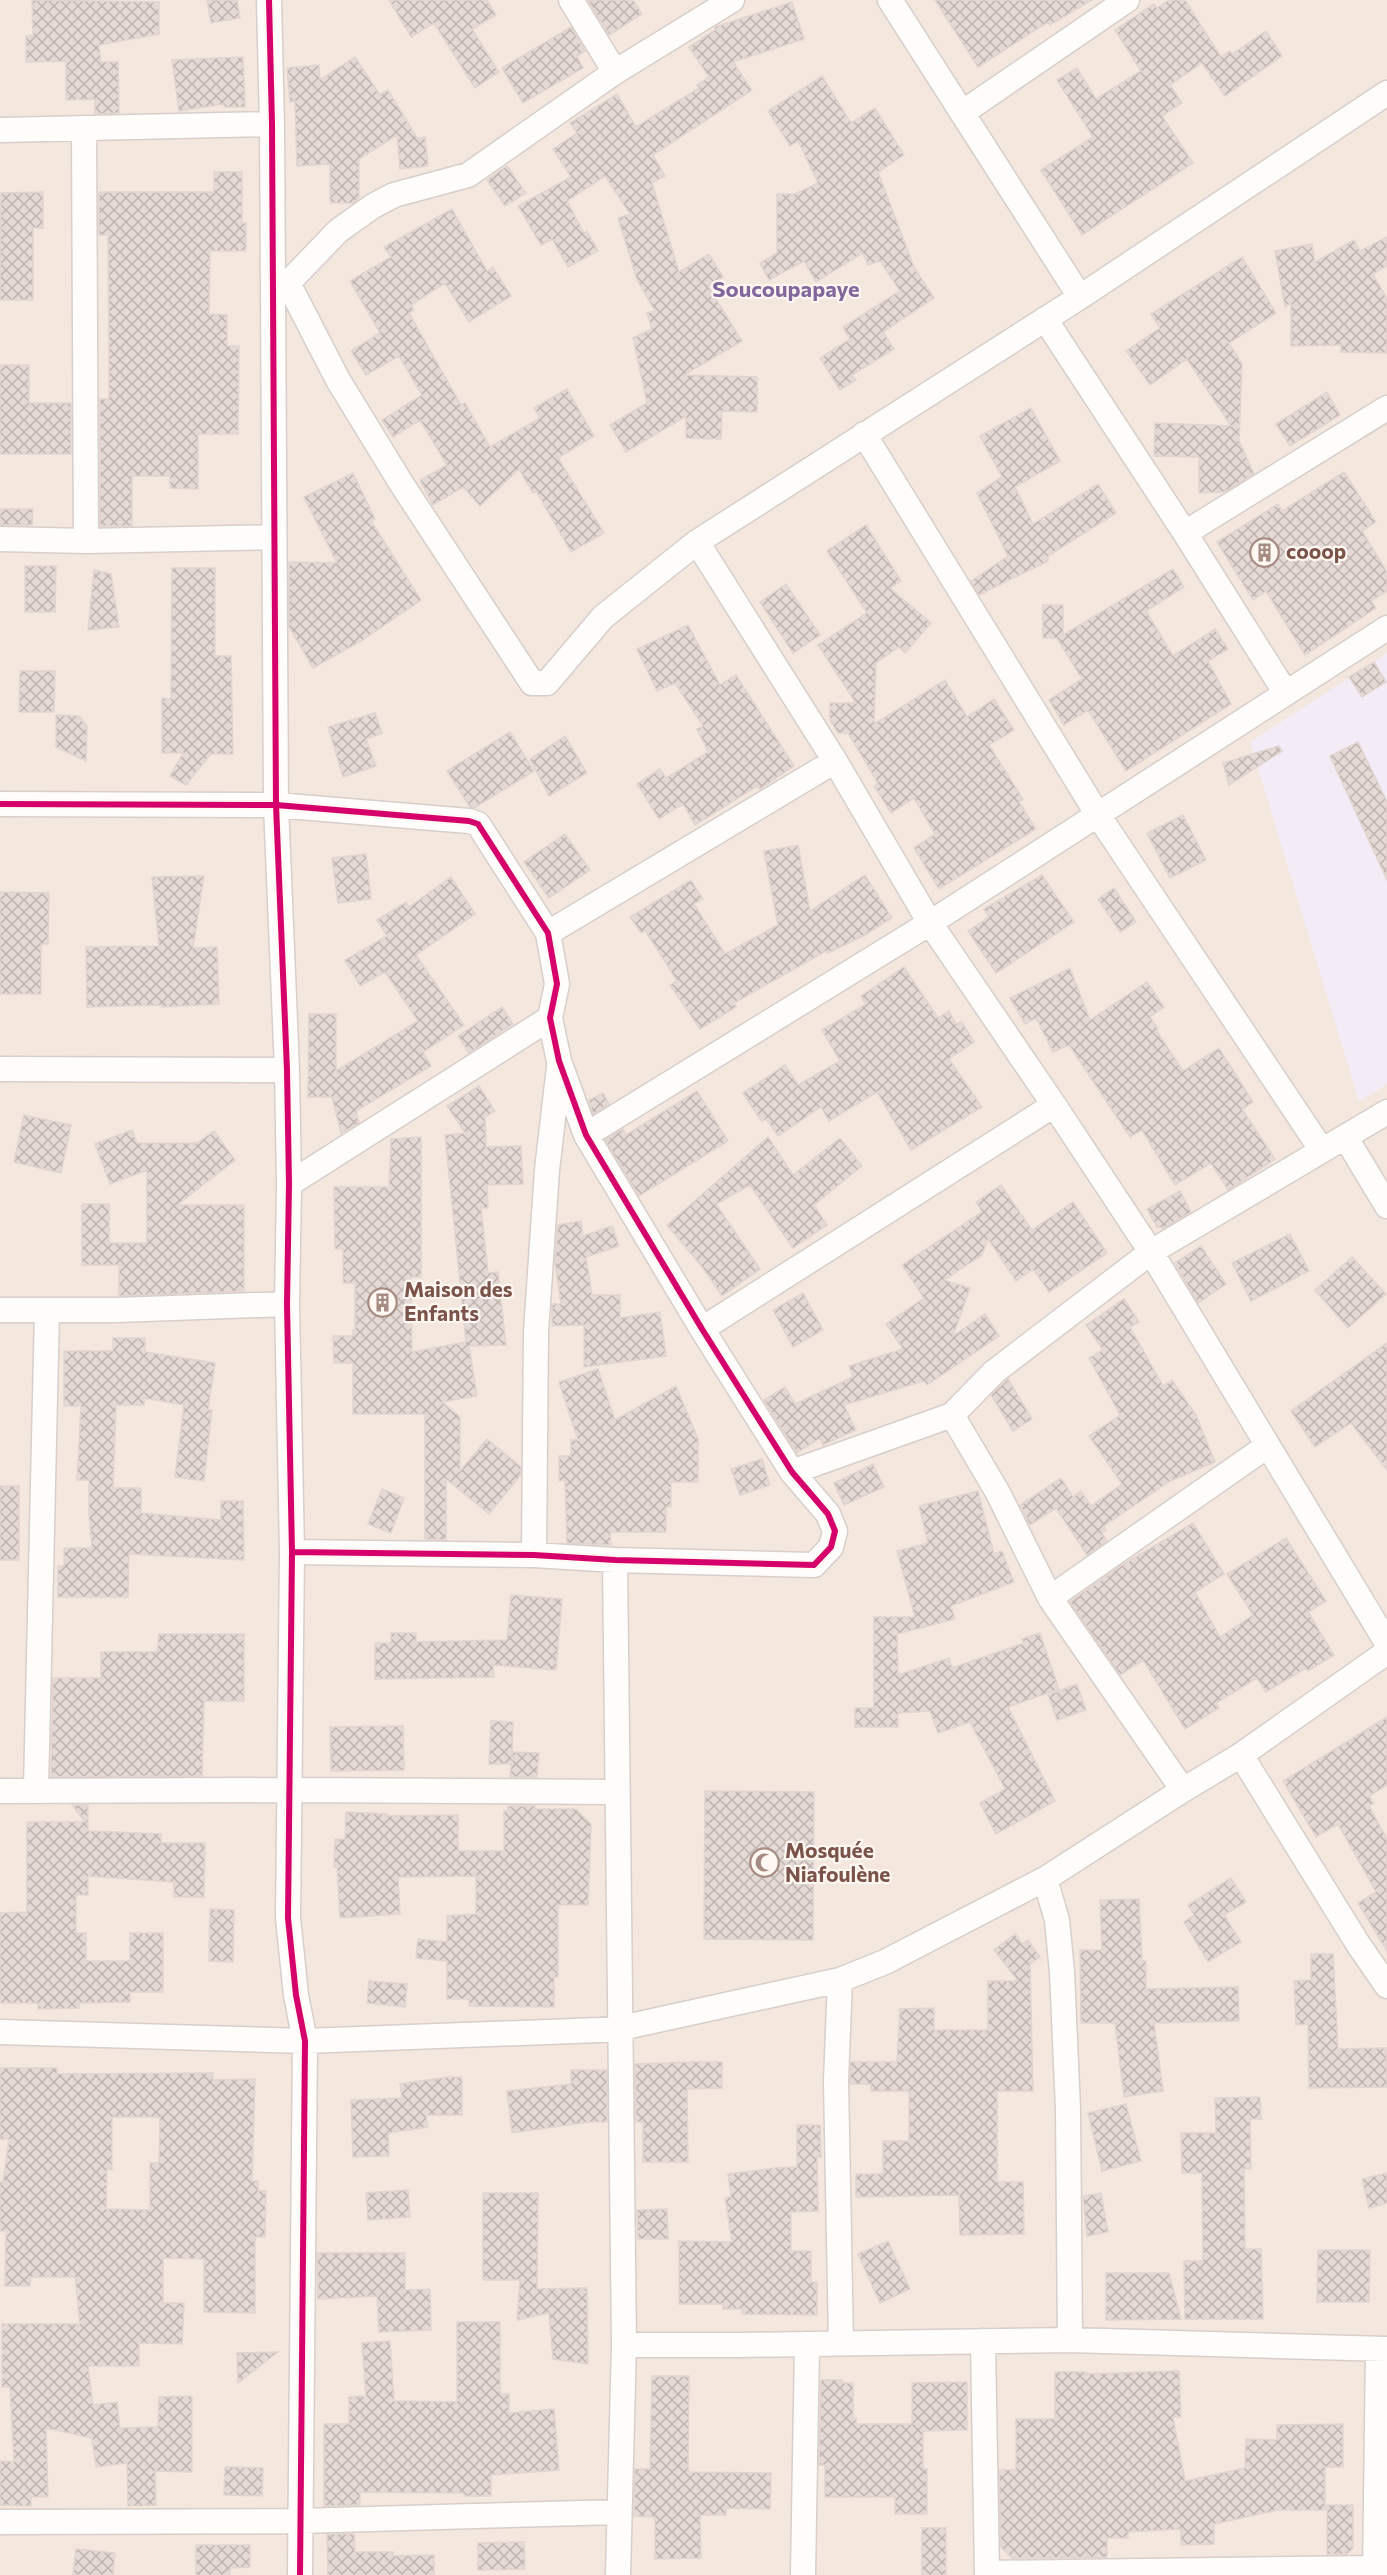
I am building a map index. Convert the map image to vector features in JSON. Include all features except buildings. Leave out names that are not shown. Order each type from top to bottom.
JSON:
[{"type":"street","points":[[269,0],[280,288],[274,537],[276,805],[287,1070],[289,1184],[287,1304],[292,1552],[288,1918],[296,1995],[305,2041],[300,2575]]},
{"type":"street","points":[[571,0],[615,72]]},
{"type":"street","points":[[280,288],[338,231],[373,206],[394,195],[468,175],[615,72],[732,0]]},
{"type":"street","points":[[890,0],[1080,297]]},
{"type":"street","points":[[962,112],[1127,0]]},
{"type":"street","points":[[280,288],[401,483],[532,683],[547,683],[603,617],[697,542],[1080,297],[1387,93]]},
{"type":"street","points":[[0,130],[272,124]]},
{"type":"street","points":[[84,128],[86,541]]},
{"type":"street","points":[[1046,319],[1285,692]]},
{"type":"street","points":[[1185,533],[1387,408]]},
{"type":"street","points":[[864,434],[1098,815],[1321,1149]]},
{"type":"street","points":[[0,539],[86,541],[274,537]]},
{"type":"street","points":[[697,542],[835,761],[930,923],[1151,1252],[1387,1643]]},
{"type":"street","points":[[586,1135],[930,923],[1387,628]]},
{"type":"street","points":[[548,933],[835,761]]},
{"type":"street","points":[[0,804],[276,805],[469,821],[478,824],[548,933],[557,984],[550,1018],[559,1061],[586,1135],[702,1329],[792,1472],[828,1514],[835,1531],[831,1547],[814,1565],[615,1560],[534,1555],[292,1552]]},
{"type":"street","points":[[289,1184],[550,1018]]},
{"type":"street","points":[[534,1555],[536,1332],[559,1061]]},
{"type":"street","points":[[0,1070],[287,1070]]},
{"type":"street","points":[[702,1329],[1054,1105]]},
{"type":"street","points":[[792,1472],[952,1415],[994,1372],[1151,1252],[1321,1149],[1346,1138],[1387,1112]]},
{"type":"street","points":[[1346,1138],[1387,1206]]},
{"type":"street","points":[[0,1310],[117,1310],[287,1304]]},
{"type":"street","points":[[36,1790],[47,1310]]},
{"type":"street","points":[[952,1415],[998,1493],[1050,1598],[1183,1790]]},
{"type":"street","points":[[1050,1598],[1267,1446]]},
{"type":"street","points":[[615,1560],[624,2344],[618,2575]]},
{"type":"street","points":[[0,2032],[305,2041],[621,2028],[840,1980],[885,1962],[1045,1879],[1241,1755],[1387,1652]]},
{"type":"street","points":[[1241,1755],[1358,1944],[1387,1986]]},
{"type":"street","points":[[0,1791],[616,1792]]},
{"type":"street","points":[[1045,1879],[1057,1920],[1062,1972],[1068,2109],[1070,2340]]},
{"type":"street","points":[[840,1980],[836,2081],[841,2343]]},
{"type":"street","points":[[624,2344],[1070,2340],[1383,2349],[1375,2571],[987,2574],[983,2341]]},
{"type":"street","points":[[803,2575],[807,2344]]},
{"type":"street","points":[[0,2522],[300,2522],[618,2512]]},
{"type":"shaded area","points":[[0,0],[1387,0],[1387,2575],[0,2575]]},
{"type":"shaded area","points":[[1387,653],[1387,1084],[1359,1102],[1250,742]]},
{"type":"cycle path","points":[[269,0],[272,124],[276,805],[287,1070],[289,1184],[287,1304],[292,1552],[288,1918],[296,1995],[305,2041],[300,2575]]},
{"type":"cycle path","points":[[0,804],[276,805],[469,821],[478,824],[548,933],[557,984],[550,1018],[559,1061],[586,1135],[702,1329],[792,1472],[828,1514],[835,1531],[831,1547],[814,1565],[615,1560],[534,1555],[292,1552]]},
{"type":"place","name":"cooop","points":[[1265,552]]},
{"type":"place","name":"Maison des Enfants","points":[[383,1302]]},
{"type":"place","name":"Mosquée Niafoulène","points":[[764,1863]]},
{"type":"district","name":"Soucoupapaye","points":[[786,289]]}]
